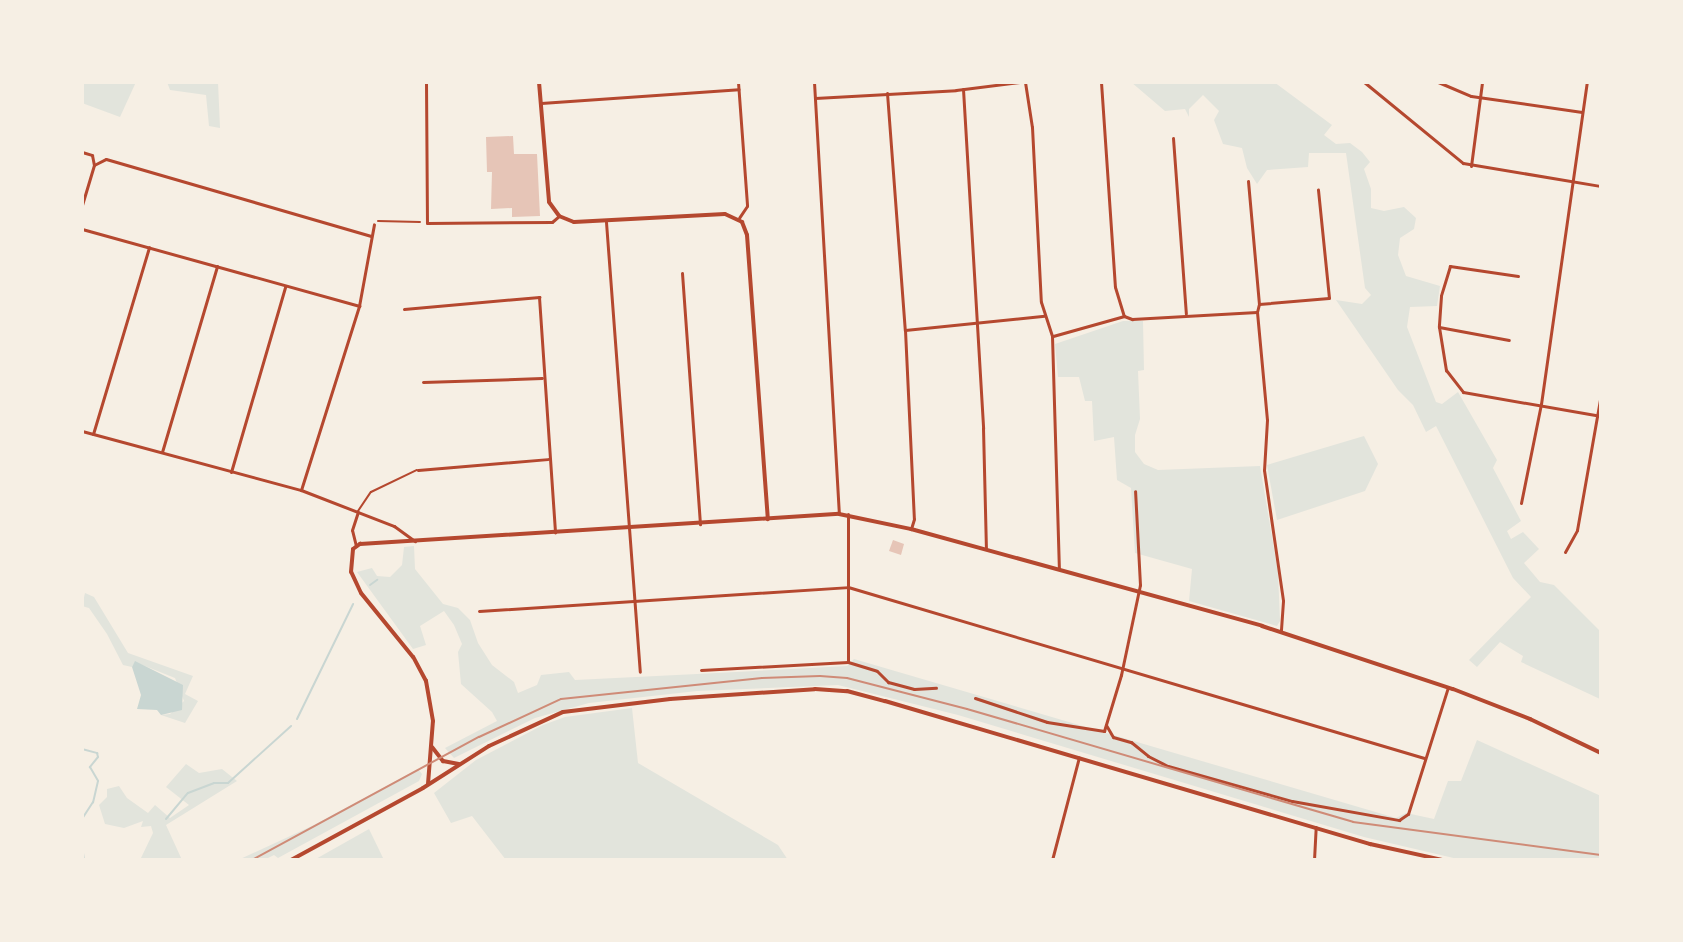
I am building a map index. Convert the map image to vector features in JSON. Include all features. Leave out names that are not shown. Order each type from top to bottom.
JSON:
[{"type":"main road","points":[[539,82],[549,202],[559,216],[574,222],[725,214],[739,218],[747,235],[768,519]]},
{"type":"main road","points":[[428,784],[433,721],[423,673],[361,593],[349,560],[356,546],[839,514],[986,549],[1281,632],[1448,687],[1530,719],[1601,753]]},
{"type":"main road","points":[[291,860],[502,739],[563,712],[670,699],[815,689],[872,698],[1370,844],[1443,860]]},
{"type":"main road","points":[[432,747],[443,761],[459,764]]},
{"type":"street","points":[[426,82],[427,223],[552,222],[559,216]]},
{"type":"street","points":[[738,82],[747,206],[739,218]]},
{"type":"street","points":[[814,82],[839,514]]},
{"type":"street","points":[[815,98],[963,89],[1022,82],[1032,127],[1044,316],[1052,336],[1059,569]]},
{"type":"street","points":[[1101,82],[1115,287],[1124,316]]},
{"type":"street","points":[[1364,82],[1440,146],[1471,166],[1601,186]]},
{"type":"street","points":[[1438,82],[1459,92],[1582,112]]},
{"type":"street","points":[[1471,166],[1482,82]]},
{"type":"street","points":[[1521,503],[1541,404],[1587,82]]},
{"type":"street","points":[[541,103],[739,89]]},
{"type":"street","points":[[963,89],[983,428],[986,549]]},
{"type":"street","points":[[887,93],[905,330],[914,519],[911,529]]},
{"type":"street","points":[[1173,138],[1186,314]]},
{"type":"street","points":[[82,152],[92,155],[94,165],[82,205]]},
{"type":"street","points":[[94,165],[106,159],[371,236]]},
{"type":"street","points":[[1248,181],[1267,420],[1264,470],[1283,601],[1281,632]]},
{"type":"street","points":[[1259,304],[1329,298],[1318,190]]},
{"type":"street","points":[[606,221],[640,672]]},
{"type":"street","points":[[301,490],[359,306],[374,224]]},
{"type":"street","points":[[82,229],[359,306]]},
{"type":"street","points":[[93,434],[149,247]]},
{"type":"street","points":[[162,452],[217,266]]},
{"type":"street","points":[[1518,276],[1450,266],[1441,296],[1439,327],[1446,370],[1463,392],[1600,415]]},
{"type":"street","points":[[682,273],[700,524]]},
{"type":"street","points":[[231,472],[285,286]]},
{"type":"street","points":[[404,309],[539,297],[542,378],[555,532]]},
{"type":"street","points":[[1052,336],[1124,316],[1132,319],[1257,312]]},
{"type":"street","points":[[905,330],[1044,316]]},
{"type":"street","points":[[1439,327],[1509,340]]},
{"type":"street","points":[[423,382],[542,378]]},
{"type":"street","points":[[1565,552],[1577,530],[1600,415],[1601,394]]},
{"type":"street","points":[[82,431],[301,490],[407,532],[415,541]]},
{"type":"street","points":[[418,470],[548,459]]},
{"type":"street","points":[[975,698],[1047,722],[1104,731],[1122,668],[1138,590],[1135,491]]},
{"type":"street","points":[[356,546],[352,530],[358,512]]},
{"type":"street","points":[[848,514],[848,662]]},
{"type":"street","points":[[479,611],[848,587],[1424,758]]},
{"type":"street","points":[[701,670],[848,662],[877,671],[888,682],[901,686],[936,688]]},
{"type":"street","points":[[1106,725],[1113,737],[1131,742],[1148,756],[1168,766],[1292,801],[1388,821],[1399,820],[1408,814],[1448,687]]},
{"type":"street","points":[[1052,860],[1079,757]]},
{"type":"street","points":[[1314,860],[1316,827]]},
{"type":"lane","points":[[358,512],[371,492],[418,470]]},
{"type":"path","points":[[374,224],[379,221],[427,223]]},
{"type":"shaded area","points":[[82,82],[136,82],[120,117],[82,103]]},
{"type":"shaded area","points":[[167,82],[218,82],[220,128],[209,126],[206,95],[170,90]]},
{"type":"shaded area","points":[[1131,82],[1274,82],[1332,125],[1324,135],[1336,144],[1350,143],[1370,162],[1364,169],[1371,189],[1371,208],[1384,211],[1404,207],[1416,218],[1414,229],[1400,238],[1398,255],[1406,276],[1440,286],[1437,306],[1410,307],[1407,327],[1436,402],[1442,404],[1458,392],[1497,460],[1493,468],[1521,521],[1507,531],[1511,539],[1523,532],[1539,549],[1524,563],[1540,582],[1554,585],[1601,632],[1601,707],[1600,699],[1521,662],[1523,656],[1500,642],[1477,667],[1469,660],[1531,597],[1513,578],[1436,426],[1426,432],[1413,405],[1398,390],[1336,300],[1362,304],[1371,295],[1365,288],[1346,153],[1309,153],[1308,167],[1267,170],[1257,184],[1247,168],[1242,148],[1223,144],[1214,120],[1219,111],[1203,95],[1189,109],[1189,117],[1185,109],[1165,111]]},
{"type":"shaded area","points":[[1123,321],[1143,321],[1144,370],[1138,371],[1140,419],[1135,435],[1135,452],[1144,464],[1158,470],[1260,466],[1278,572],[1280,621],[1277,626],[1189,601],[1192,569],[1135,553],[1131,488],[1117,480],[1114,437],[1094,441],[1092,401],[1085,401],[1079,377],[1058,377],[1055,344]]},
{"type":"shaded area","points":[[1364,436],[1378,464],[1365,491],[1277,520],[1267,465]]},
{"type":"shaded area","points":[[414,546],[415,569],[443,604],[458,608],[470,620],[478,643],[492,665],[514,682],[518,693],[537,685],[541,675],[569,672],[575,680],[847,666],[854,659],[1396,818],[1406,813],[1434,819],[1448,781],[1461,781],[1477,740],[1601,796],[1601,860],[1462,860],[1364,837],[958,715],[838,685],[697,691],[589,703],[535,718],[454,758],[445,748],[497,721],[492,712],[461,684],[458,652],[462,644],[454,625],[444,611],[420,626],[426,645],[413,649],[357,572],[372,568],[377,576],[390,577],[402,565],[404,547]]},
{"type":"shaded area","points":[[85,593],[94,597],[128,653],[193,676],[185,694],[198,701],[185,723],[161,715],[170,714],[184,701],[175,678],[135,662],[132,667],[123,665],[89,608],[82,606]]},
{"type":"shaded area","points":[[135,661],[183,685],[182,710],[161,715],[157,710],[137,709],[141,695],[132,667]]},
{"type":"shaded area","points":[[632,708],[638,763],[778,845],[788,860],[506,860],[472,816],[451,823],[434,793],[476,760],[543,725],[565,717]]},
{"type":"shaded area","points":[[186,764],[199,773],[222,769],[237,781],[166,825],[182,860],[140,860],[153,833],[151,826],[141,827],[143,821],[124,828],[105,824],[99,805],[107,797],[107,789],[119,786],[127,798],[148,813],[155,805],[170,818],[189,805],[166,787]]},
{"type":"shaded area","points":[[418,769],[422,774],[419,781],[278,858],[274,855],[264,860],[238,860],[314,825]]},
{"type":"shaded area","points":[[369,829],[384,860],[314,860]]},
{"type":"building","points":[[513,136],[514,154],[537,154],[540,216],[512,217],[512,208],[491,209],[492,172],[487,172],[486,137]]},
{"type":"building","points":[[893,540],[904,544],[901,555],[889,551]]},
{"type":"waterway","points":[[370,585],[377,580]]},
{"type":"waterway","points":[[297,719],[353,604]]},
{"type":"waterway","points":[[166,819],[188,793],[214,783],[228,783],[291,726]]},
{"type":"waterway","points":[[82,749],[97,753],[98,757],[90,767],[98,781],[93,802],[82,819],[82,830]]},
{"type":"waterway","points":[[82,846],[84,860]]},
{"type":"tram line","points":[[252,860],[479,737],[561,699],[762,678],[820,676],[847,678],[967,709],[1353,822],[1601,855]]}]
